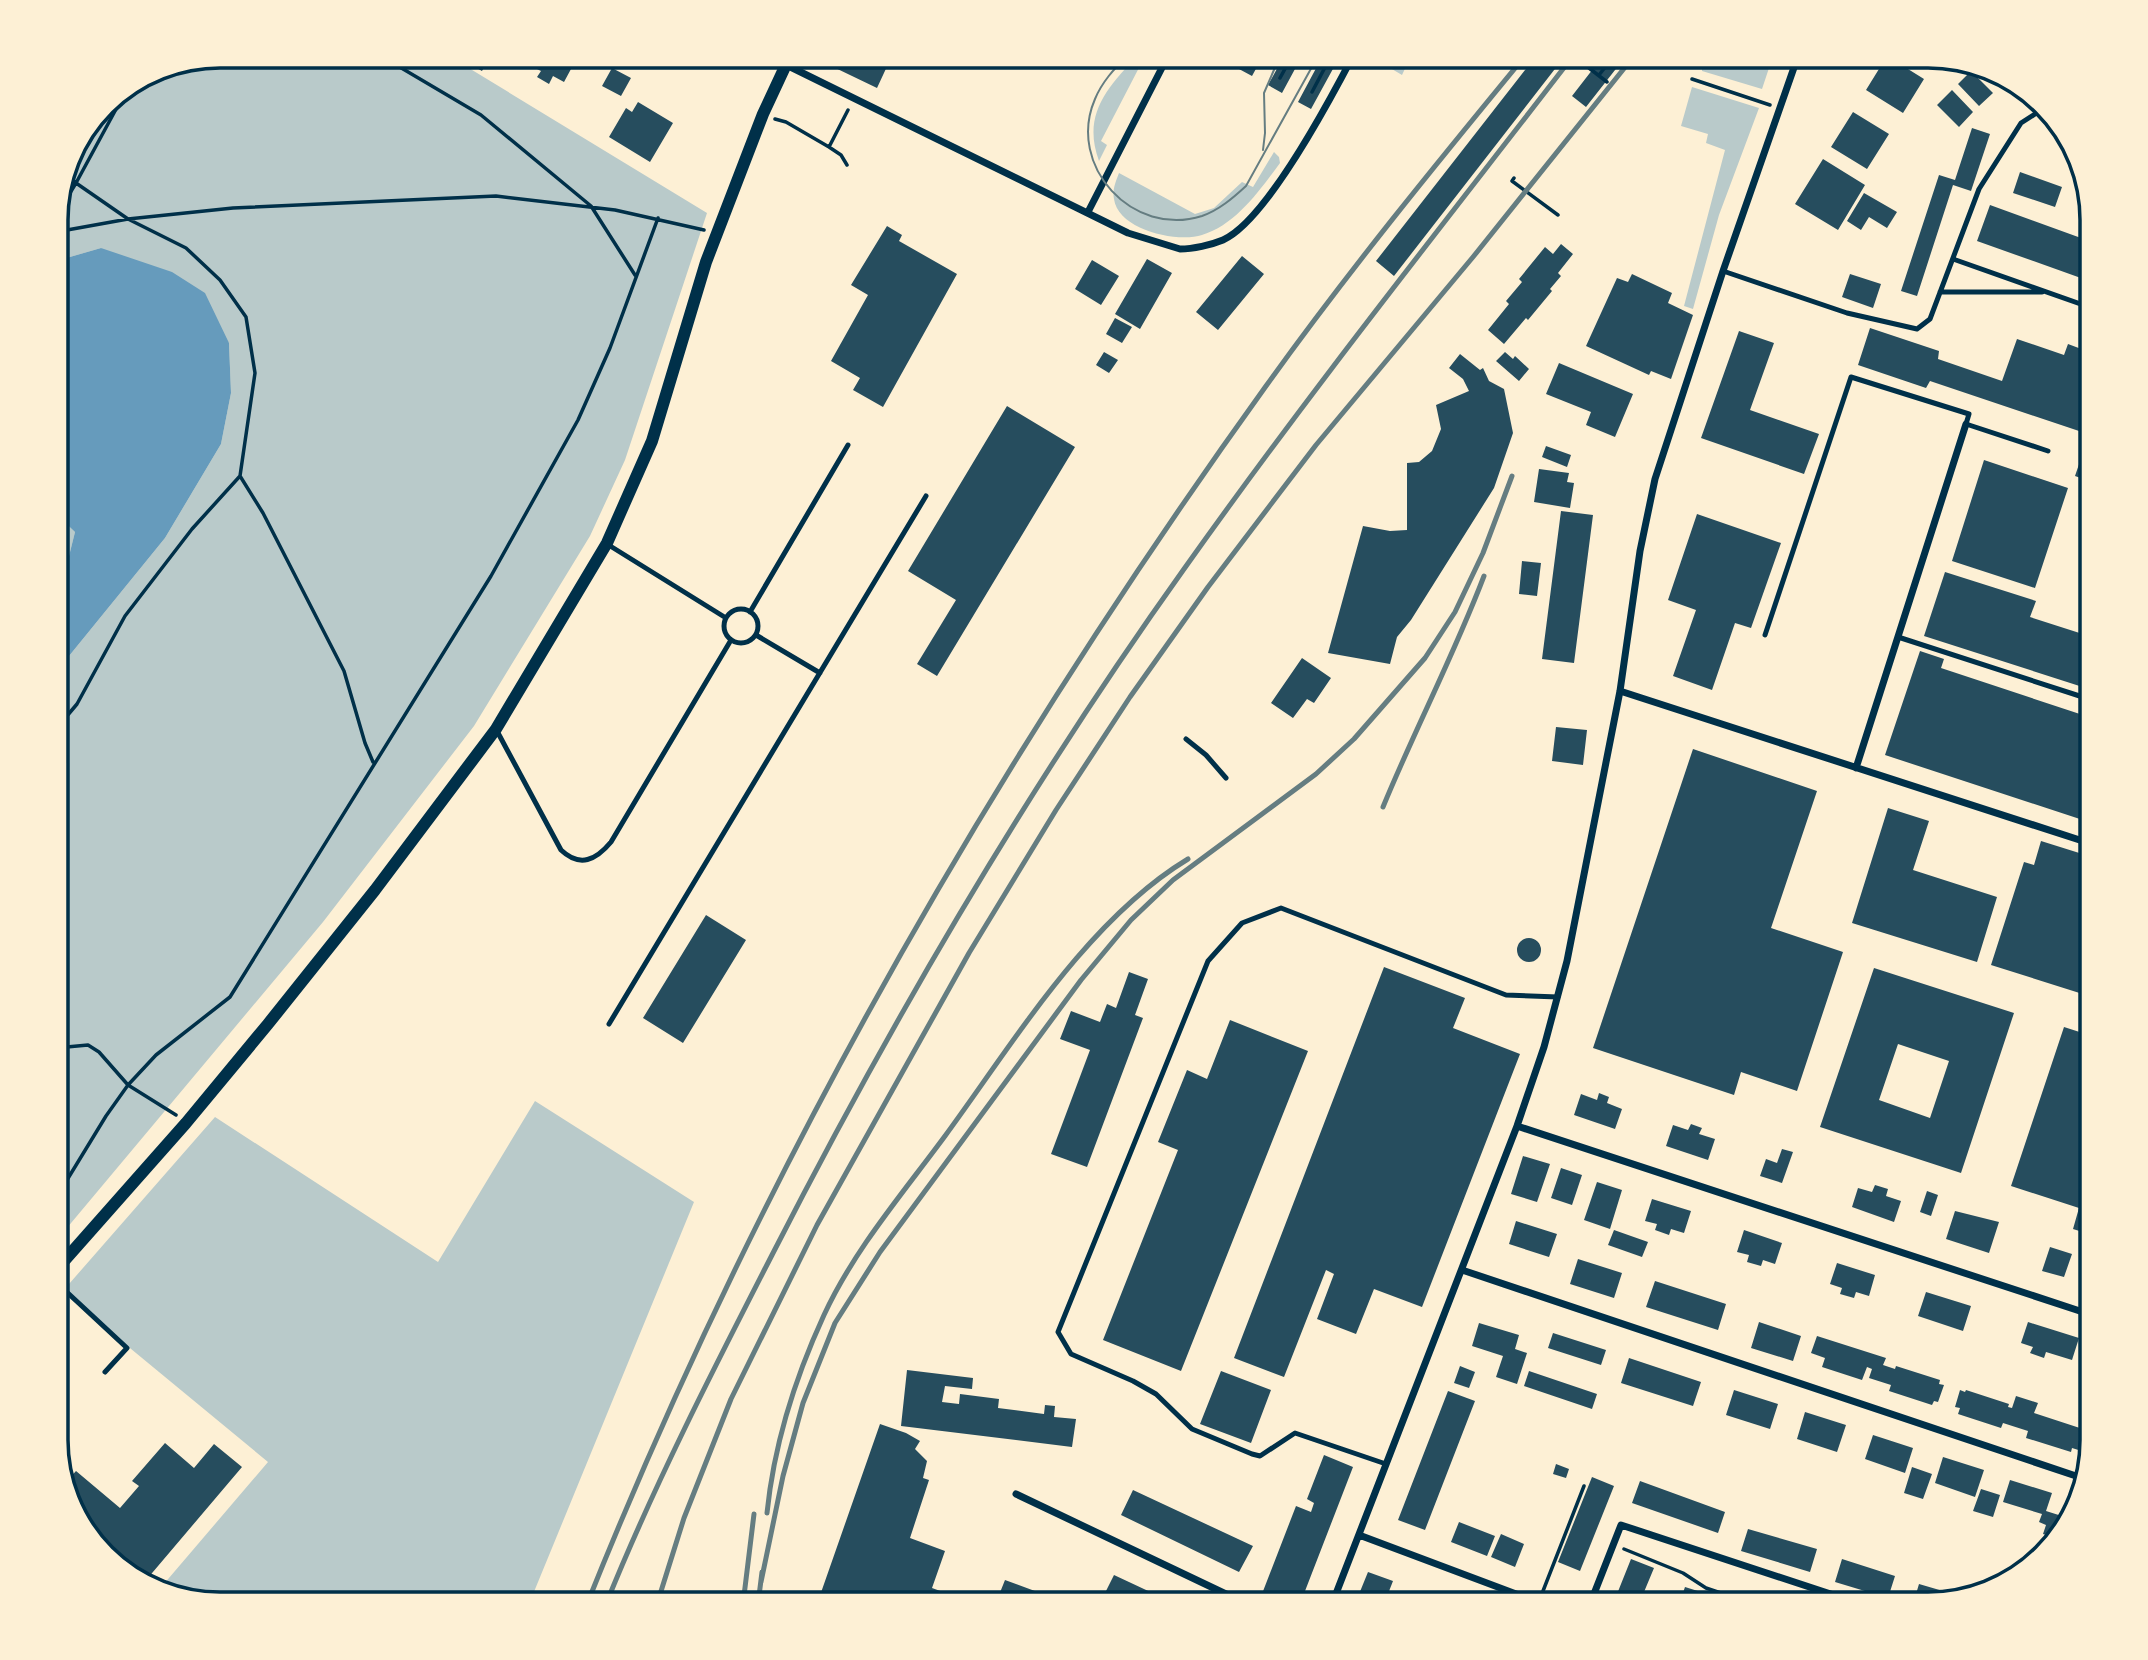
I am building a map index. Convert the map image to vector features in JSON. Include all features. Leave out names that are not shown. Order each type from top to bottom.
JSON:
[{"type":"street","points":[[1087,212],[1162,68]]},
{"type":"street","points":[[800,69],[854,99],[1128,233],[1188,249],[1224,240],[1265,201],[1306,139],[1346,68]]},
{"type":"street","points":[[1337,1592],[1517,1126],[1544,1047],[1567,961],[1620,691],[1647,513],[1680,400],[1794,68]]},
{"type":"street","points":[[69,1255],[186,1123],[375,890],[496,729],[607,543],[652,441],[716,234],[784,69]]},
{"type":"street","points":[[1856,768],[1966,424]]},
{"type":"street","points":[[1620,691],[2080,840]]},
{"type":"street","points":[[1517,1126],[2080,1311]]},
{"type":"street","points":[[1462,1270],[2075,1476]]},
{"type":"street","points":[[1016,1494],[1222,1592]]},
{"type":"street","points":[[1595,1592],[1622,1525],[1825,1592]]},
{"type":"street","points":[[1359,1535],[1512,1592]]},
{"type":"lane","points":[[1723,271],[1847,313],[1917,329],[1930,319],[1979,189],[2021,123],[2035,114]]},
{"type":"lane","points":[[1952,259],[2080,304]]},
{"type":"lane","points":[[1940,292],[2047,292]]},
{"type":"lane","points":[[1765,635],[1851,377],[1969,414],[1966,424],[2048,452]]},
{"type":"lane","points":[[750,612],[848,445]]},
{"type":"lane","points":[[609,1024],[926,496]]},
{"type":"lane","points":[[607,543],[726,618]]},
{"type":"lane","points":[[734,610],[750,612],[758,622],[756,635],[745,643],[731,640],[724,630],[726,618],[734,610]]},
{"type":"lane","points":[[756,635],[820,673]]},
{"type":"lane","points":[[1898,638],[2080,696]]},
{"type":"lane","points":[[496,729],[561,850],[570,858],[595,858],[611,842],[731,640]]},
{"type":"lane","points":[[1186,739],[1206,755],[1226,778]]},
{"type":"lane","points":[[1387,1464],[1295,1433],[1261,1455],[1252,1454],[1192,1429],[1156,1394],[1070,1353],[1058,1332],[1209,961],[1242,923],[1281,908],[1506,995],[1558,997]]},
{"type":"lane","points":[[69,1294],[127,1348],[105,1372]]},
{"type":"path","points":[[1280,78],[1285,68]]},
{"type":"path","points":[[1312,92],[1324,68]]},
{"type":"path","points":[[1590,68],[1607,82]]},
{"type":"path","points":[[1599,75],[1604,68]]},
{"type":"path","points":[[403,69],[481,115],[591,206],[635,275]]},
{"type":"path","points":[[1692,79],[1779,108]]},
{"type":"path","points":[[829,147],[854,99]]},
{"type":"path","points":[[72,190],[115,112]]},
{"type":"path","points":[[764,114],[786,122],[829,147],[841,155],[847,165]]},
{"type":"path","points":[[1514,178],[1512,181],[1558,215]]},
{"type":"path","points":[[69,714],[77,704],[125,617],[192,529],[240,476],[255,373],[246,317],[220,279],[186,248],[128,219],[73,180]]},
{"type":"path","points":[[69,230],[128,219],[233,208],[496,196],[591,206],[658,218],[716,234]]},
{"type":"path","points":[[69,1177],[128,1085],[156,1055],[230,997],[491,576],[579,420],[610,348],[658,218]]},
{"type":"path","points":[[240,476],[268,522],[344,671],[365,743],[374,763]]},
{"type":"path","points":[[69,1047],[88,1045],[99,1052],[128,1085],[170,1110],[186,1123]]},
{"type":"path","points":[[1545,1592],[1584,1486]]},
{"type":"path","points":[[1614,1545],[1683,1573],[1706,1588],[1718,1592]]},
{"type":"shaded area","points":[[1126,68],[1139,68],[1101,141],[1107,145],[1099,161],[1094,130],[1096,116],[1100,103]]},
{"type":"shaded area","points":[[1391,68],[1405,68],[1402,75]]},
{"type":"shaded area","points":[[1702,68],[1769,68],[1762,89],[1702,71]]},
{"type":"shaded area","points":[[211,69],[470,69],[707,213],[625,460],[590,536],[474,726],[323,922],[69,1225],[69,656],[165,538],[221,444],[231,393],[229,343],[101,248],[69,257],[69,211],[73,181],[89,144],[106,120],[136,94],[181,73]]},
{"type":"shaded area","points":[[1692,87],[1759,108],[1719,215],[1693,309],[1684,306],[1725,150],[1706,143],[1708,134],[1681,126]]},
{"type":"shaded area","points":[[1274,152],[1280,163],[1255,195],[1226,223],[1202,235],[1178,237],[1150,232],[1126,219],[1118,210],[1114,199],[1119,173],[1195,214],[1214,208],[1242,182],[1253,187]]},
{"type":"shaded area","points":[[69,526],[75,532],[69,556]]},
{"type":"shaded area","points":[[535,1101],[694,1202],[534,1592],[221,1592],[191,1589],[166,1581],[268,1462],[69,1298],[69,1284],[215,1117],[438,1262]]},
{"type":"water","points":[[101,248],[172,272],[205,293],[229,343],[231,393],[221,444],[165,538],[69,656],[69,556],[75,532],[69,526],[69,257]]},
{"type":"building","points":[[1239,68],[1256,68],[1252,76]]},
{"type":"building","points":[[1277,68],[1295,68],[1282,93],[1268,85]]},
{"type":"building","points":[[1316,68],[1333,68],[1311,109],[1298,102]]},
{"type":"building","points":[[1526,68],[1556,68],[1394,276],[1376,261]]},
{"type":"building","points":[[1594,68],[1616,68],[1586,107],[1572,96]]},
{"type":"building","points":[[1880,68],[1906,68],[1924,79],[1903,113],[1866,90]]},
{"type":"building","points":[[537,69],[571,69],[564,82],[553,76],[549,84],[537,77],[541,71]]},
{"type":"building","points":[[612,69],[631,78],[621,96],[602,86]]},
{"type":"building","points":[[837,69],[886,69],[877,88]]},
{"type":"building","points":[[1968,74],[1976,76],[1993,93],[1979,106],[1958,84]]},
{"type":"building","points":[[1952,90],[1973,112],[1959,127],[1937,105]]},
{"type":"building","points":[[638,102],[673,123],[650,162],[609,137],[626,108],[632,112]]},
{"type":"building","points":[[1853,112],[1889,134],[1867,169],[1831,147]]},
{"type":"building","points":[[1972,128],[1990,134],[1971,191],[1953,185],[1917,296],[1901,291],[1939,175],[1955,180]]},
{"type":"building","points":[[1823,159],[1865,185],[1838,230],[1795,204]]},
{"type":"building","points":[[2020,172],[2062,187],[2055,207],[2013,193]]},
{"type":"building","points":[[1864,193],[1897,212],[1887,228],[1869,217],[1861,230],[1847,221]]},
{"type":"building","points":[[1990,205],[2080,238],[2080,278],[1977,241]]},
{"type":"building","points":[[887,226],[902,235],[899,241],[957,274],[883,407],[853,390],[860,378],[831,361],[868,295],[851,285]]},
{"type":"building","points":[[1561,244],[1573,254],[1558,273],[1561,276],[1528,320],[1526,318],[1504,344],[1488,330],[1509,304],[1506,301],[1522,282],[1519,279],[1545,247],[1553,254]]},
{"type":"building","points":[[1242,256],[1264,274],[1218,330],[1196,312]]},
{"type":"building","points":[[1147,259],[1172,273],[1140,329],[1115,314]]},
{"type":"building","points":[[1092,260],[1119,276],[1101,305],[1075,289]]},
{"type":"building","points":[[1632,274],[1672,293],[1668,303],[1693,315],[1671,379],[1651,371],[1649,375],[1586,346],[1617,278],[1628,282]]},
{"type":"building","points":[[1850,274],[1881,284],[1873,308],[1842,297]]},
{"type":"building","points":[[1115,318],[1132,327],[1122,343],[1106,334]]},
{"type":"building","points":[[1870,328],[1939,351],[1938,359],[2002,381],[2017,339],[2064,355],[2068,344],[2080,348],[2080,431],[1930,381],[1926,388],[1858,365]]},
{"type":"building","points":[[1739,331],[1774,343],[1750,410],[1819,434],[1804,474],[1701,438]]},
{"type":"building","points":[[1104,352],[1118,360],[1109,373],[1096,365]]},
{"type":"building","points":[[1505,352],[1513,359],[1515,356],[1529,369],[1519,381],[1496,361]]},
{"type":"building","points":[[1460,354],[1480,370],[1483,368],[1489,381],[1504,389],[1513,433],[1494,488],[1411,620],[1397,637],[1390,664],[1328,653],[1363,526],[1390,531],[1407,530],[1407,463],[1419,462],[1432,451],[1441,429],[1436,405],[1469,391],[1463,379],[1449,368]]},
{"type":"building","points":[[1559,363],[1633,394],[1615,437],[1586,425],[1591,412],[1546,394]]},
{"type":"building","points":[[1007,406],[1075,447],[937,676],[917,664],[956,600],[908,571]]},
{"type":"building","points":[[1546,446],[1571,455],[1567,467],[1542,457]]},
{"type":"building","points":[[1984,460],[2068,488],[2035,588],[1952,561]]},
{"type":"building","points":[[2080,461],[2080,478],[2075,476]]},
{"type":"building","points":[[1539,469],[1569,473],[1567,482],[1574,483],[1570,508],[1534,502]]},
{"type":"building","points":[[1561,511],[1593,515],[1574,663],[1542,659]]},
{"type":"building","points":[[1697,514],[1781,543],[1751,628],[1735,623],[1712,690],[1673,676],[1696,610],[1668,600]]},
{"type":"building","points":[[1522,561],[1541,563],[1537,596],[1519,594]]},
{"type":"building","points":[[1945,572],[2036,601],[2030,617],[2080,633],[2080,686],[1924,636]]},
{"type":"building","points":[[1920,651],[1944,659],[1941,668],[2080,714],[2080,819],[1885,755]]},
{"type":"building","points":[[1302,658],[1331,678],[1314,703],[1307,699],[1293,718],[1271,703]]},
{"type":"building","points":[[1556,727],[1587,730],[1583,765],[1552,761]]},
{"type":"building","points":[[1693,749],[1817,791],[1771,928],[1843,952],[1797,1091],[1741,1072],[1734,1095],[1593,1048]]},
{"type":"building","points":[[1888,808],[1929,821],[1913,870],[1997,897],[1977,962],[1852,923]]},
{"type":"building","points":[[2041,841],[2080,853],[2080,993],[1991,965],[2024,862],[2034,865]]},
{"type":"building","points":[[706,915],[746,940],[683,1043],[643,1018]]},
{"type":"building","points":[[1529,938],[1538,941],[1541,950],[1538,959],[1529,962],[1520,959],[1517,950],[1520,941]]},
{"type":"building","points":[[1384,967],[1465,998],[1453,1028],[1520,1054],[1422,1307],[1374,1289],[1356,1334],[1317,1319],[1334,1274],[1326,1270],[1284,1377],[1234,1358]]},
{"type":"building","points":[[1874,968],[2014,1013],[1961,1173],[1820,1127]],"holes":[[[1898,1044],[1949,1061],[1930,1118],[1879,1100]]]},
{"type":"building","points":[[1129,972],[1148,979],[1135,1015],[1143,1018],[1087,1167],[1051,1154],[1090,1050],[1060,1039],[1071,1011],[1100,1022],[1107,1004],[1116,1008]]},
{"type":"building","points":[[1230,1020],[1308,1051],[1181,1371],[1103,1340],[1178,1150],[1158,1142],[1187,1070],[1207,1079]]},
{"type":"building","points":[[2064,1027],[2080,1032],[2080,1231],[2073,1229],[2079,1208],[2011,1186]]},
{"type":"building","points":[[1599,1093],[1609,1097],[1607,1103],[1622,1109],[1615,1129],[1574,1115],[1581,1094],[1597,1100]]},
{"type":"building","points":[[1691,1124],[1702,1128],[1699,1134],[1715,1139],[1708,1160],[1666,1146],[1673,1125],[1688,1130]]},
{"type":"building","points":[[1782,1149],[1793,1152],[1782,1183],[1760,1176],[1766,1159],[1777,1163]]},
{"type":"building","points":[[1523,1156],[1550,1164],[1537,1202],[1511,1194]]},
{"type":"building","points":[[1561,1168],[1582,1175],[1572,1205],[1551,1198]]},
{"type":"building","points":[[1597,1182],[1622,1190],[1610,1229],[1584,1220]]},
{"type":"building","points":[[1875,1185],[1888,1189],[1886,1196],[1901,1201],[1894,1222],[1852,1207],[1858,1188],[1872,1192]]},
{"type":"building","points":[[1927,1191],[1938,1195],[1931,1216],[1920,1212]]},
{"type":"building","points":[[1652,1199],[1691,1211],[1684,1233],[1671,1229],[1669,1235],[1655,1230],[1657,1224],[1645,1221]]},
{"type":"building","points":[[1955,1211],[1999,1222],[1989,1253],[1946,1239]]},
{"type":"building","points":[[1516,1221],[1557,1234],[1549,1257],[1509,1244]]},
{"type":"building","points":[[1614,1230],[1648,1242],[1642,1257],[1608,1245]]},
{"type":"building","points":[[1744,1230],[1782,1243],[1775,1264],[1763,1260],[1761,1266],[1747,1262],[1749,1255],[1737,1252]]},
{"type":"building","points":[[2050,1247],[2072,1254],[2064,1277],[2042,1271]]},
{"type":"building","points":[[1578,1259],[1622,1273],[1614,1298],[1570,1284]]},
{"type":"building","points":[[1837,1263],[1875,1275],[1869,1296],[1856,1292],[1854,1298],[1840,1294],[1842,1288],[1830,1284]]},
{"type":"building","points":[[1655,1281],[1726,1304],[1718,1330],[1646,1307]]},
{"type":"building","points":[[1926,1292],[1971,1306],[1963,1331],[1918,1316]]},
{"type":"building","points":[[1759,1322],[1801,1336],[1793,1361],[1751,1348]]},
{"type":"building","points":[[2028,1322],[2079,1338],[2072,1360],[2046,1352],[2044,1358],[2030,1353],[2033,1347],[2021,1343]]},
{"type":"building","points":[[1479,1323],[1519,1335],[1515,1349],[1527,1353],[1517,1384],[1496,1377],[1503,1356],[1472,1346]]},
{"type":"building","points":[[1553,1333],[1606,1350],[1601,1365],[1548,1348]]},
{"type":"building","points":[[1817,1336],[1886,1358],[1883,1365],[1895,1369],[1896,1366],[1940,1380],[1939,1384],[1944,1385],[1938,1402],[1934,1401],[1932,1405],[1889,1391],[1891,1385],[1869,1378],[1872,1369],[1867,1367],[1862,1380],[1822,1367],[1825,1358],[1811,1353]]},
{"type":"building","points":[[1629,1358],[1701,1382],[1693,1406],[1621,1383]]},
{"type":"building","points":[[1460,1366],[1475,1372],[1469,1388],[1454,1383]]},
{"type":"building","points":[[907,1370],[973,1378],[972,1389],[945,1386],[942,1402],[959,1404],[960,1394],[999,1399],[998,1408],[1044,1414],[1045,1405],[1055,1406],[1054,1417],[1076,1419],[1072,1447],[901,1426]]},
{"type":"building","points":[[1221,1371],[1271,1390],[1251,1443],[1200,1424]]},
{"type":"building","points":[[1529,1371],[1597,1394],[1592,1409],[1524,1386]]},
{"type":"building","points":[[1734,1390],[1778,1404],[1770,1429],[1726,1415]]},
{"type":"building","points":[[1960,1390],[2009,1404],[2008,1407],[2012,1408],[2016,1396],[2038,1403],[2034,1413],[2080,1428],[2079,1450],[2072,1448],[2071,1452],[2026,1438],[2028,1431],[2003,1423],[2001,1428],[1958,1414],[1960,1408],[1955,1407]]},
{"type":"building","points":[[1448,1391],[1475,1401],[1425,1530],[1398,1520]]},
{"type":"building","points":[[1805,1412],[1846,1425],[1837,1452],[1797,1439]]},
{"type":"building","points":[[880,1424],[920,1441],[915,1449],[927,1461],[923,1478],[929,1480],[910,1538],[945,1551],[932,1588],[943,1592],[821,1592]]},
{"type":"building","points":[[1873,1435],[1913,1448],[1905,1473],[1865,1459]]},
{"type":"building","points":[[165,1443],[194,1468],[214,1444],[242,1467],[151,1575],[128,1560],[100,1532],[84,1507],[72,1475],[76,1471],[120,1508],[139,1486],[132,1481]]},
{"type":"building","points":[[1324,1455],[1353,1467],[1305,1592],[1263,1592],[1296,1506],[1311,1512],[1314,1503],[1307,1499]]},
{"type":"building","points":[[1943,1457],[1984,1470],[1975,1497],[1935,1483]]},
{"type":"building","points":[[1556,1464],[1569,1469],[1566,1478],[1553,1474]]},
{"type":"building","points":[[1912,1467],[1932,1474],[1923,1499],[1904,1493]]},
{"type":"building","points":[[1592,1477],[1614,1486],[1580,1571],[1558,1562]]},
{"type":"building","points":[[2010,1480],[2052,1493],[2046,1511],[2059,1515],[2046,1535],[2043,1534],[2046,1525],[2039,1522],[2042,1514],[2003,1502]]},
{"type":"building","points":[[1640,1481],[1725,1512],[1718,1533],[1632,1503]]},
{"type":"building","points":[[1981,1489],[2000,1495],[1993,1517],[1973,1511]]},
{"type":"building","points":[[1133,1490],[1253,1546],[1239,1572],[1121,1515]]},
{"type":"building","points":[[1459,1522],[1495,1536],[1487,1556],[1451,1542]]},
{"type":"building","points":[[1748,1529],[1817,1549],[1810,1572],[1741,1551]]},
{"type":"building","points":[[1501,1534],[1524,1544],[1515,1567],[1491,1557]]},
{"type":"building","points":[[1631,1559],[1654,1568],[1644,1592],[1618,1592]]},
{"type":"building","points":[[1842,1559],[1895,1576],[1890,1592],[1868,1592],[1835,1582]]},
{"type":"building","points":[[1368,1572],[1393,1581],[1389,1592],[1360,1592]]},
{"type":"building","points":[[1114,1575],[1150,1592],[1106,1592]]},
{"type":"building","points":[[1005,1580],[1037,1592],[1000,1592]]},
{"type":"building","points":[[1919,1584],[1941,1591],[1927,1592],[1917,1592]]},
{"type":"building","points":[[1685,1587],[1701,1592],[1683,1592]]},
{"type":"tram line","points":[[1116,68],[1101,87],[1088,124],[1090,149],[1098,171],[1112,191],[1130,206],[1152,216],[1176,220],[1202,216],[1226,203],[1246,186],[1311,68]]},
{"type":"tram line","points":[[1263,150],[1264,93],[1275,68]]},
{"type":"railway","points":[[592,1592],[655,1443],[728,1285],[806,1128],[889,975],[977,824],[1069,675],[1266,386],[1360,260],[1515,68]]},
{"type":"railway","points":[[611,1592],[685,1428],[818,1166],[915,991],[1017,819],[1127,651],[1231,504],[1564,68]]},
{"type":"railway","points":[[661,1592],[684,1518],[731,1399],[817,1225],[969,953],[1056,810],[1130,697],[1208,587],[1316,445],[1473,257],[1624,68]]},
{"type":"railway","points":[[761,1582],[783,1476],[803,1403],[835,1323],[880,1252],[1081,980],[1131,920],[1173,880],[1316,774],[1354,739],[1425,658],[1455,612],[1483,553],[1512,476]]},
{"type":"railway","points":[[1383,807],[1484,576]]},
{"type":"railway","points":[[767,1513],[780,1437],[795,1387],[824,1315],[850,1268],[880,1222],[1054,985],[1117,915],[1151,885],[1188,859]]},
{"type":"railway","points":[[744,1592],[754,1514]]},
{"type":"railway","points":[[760,1592],[762,1572]]}]
